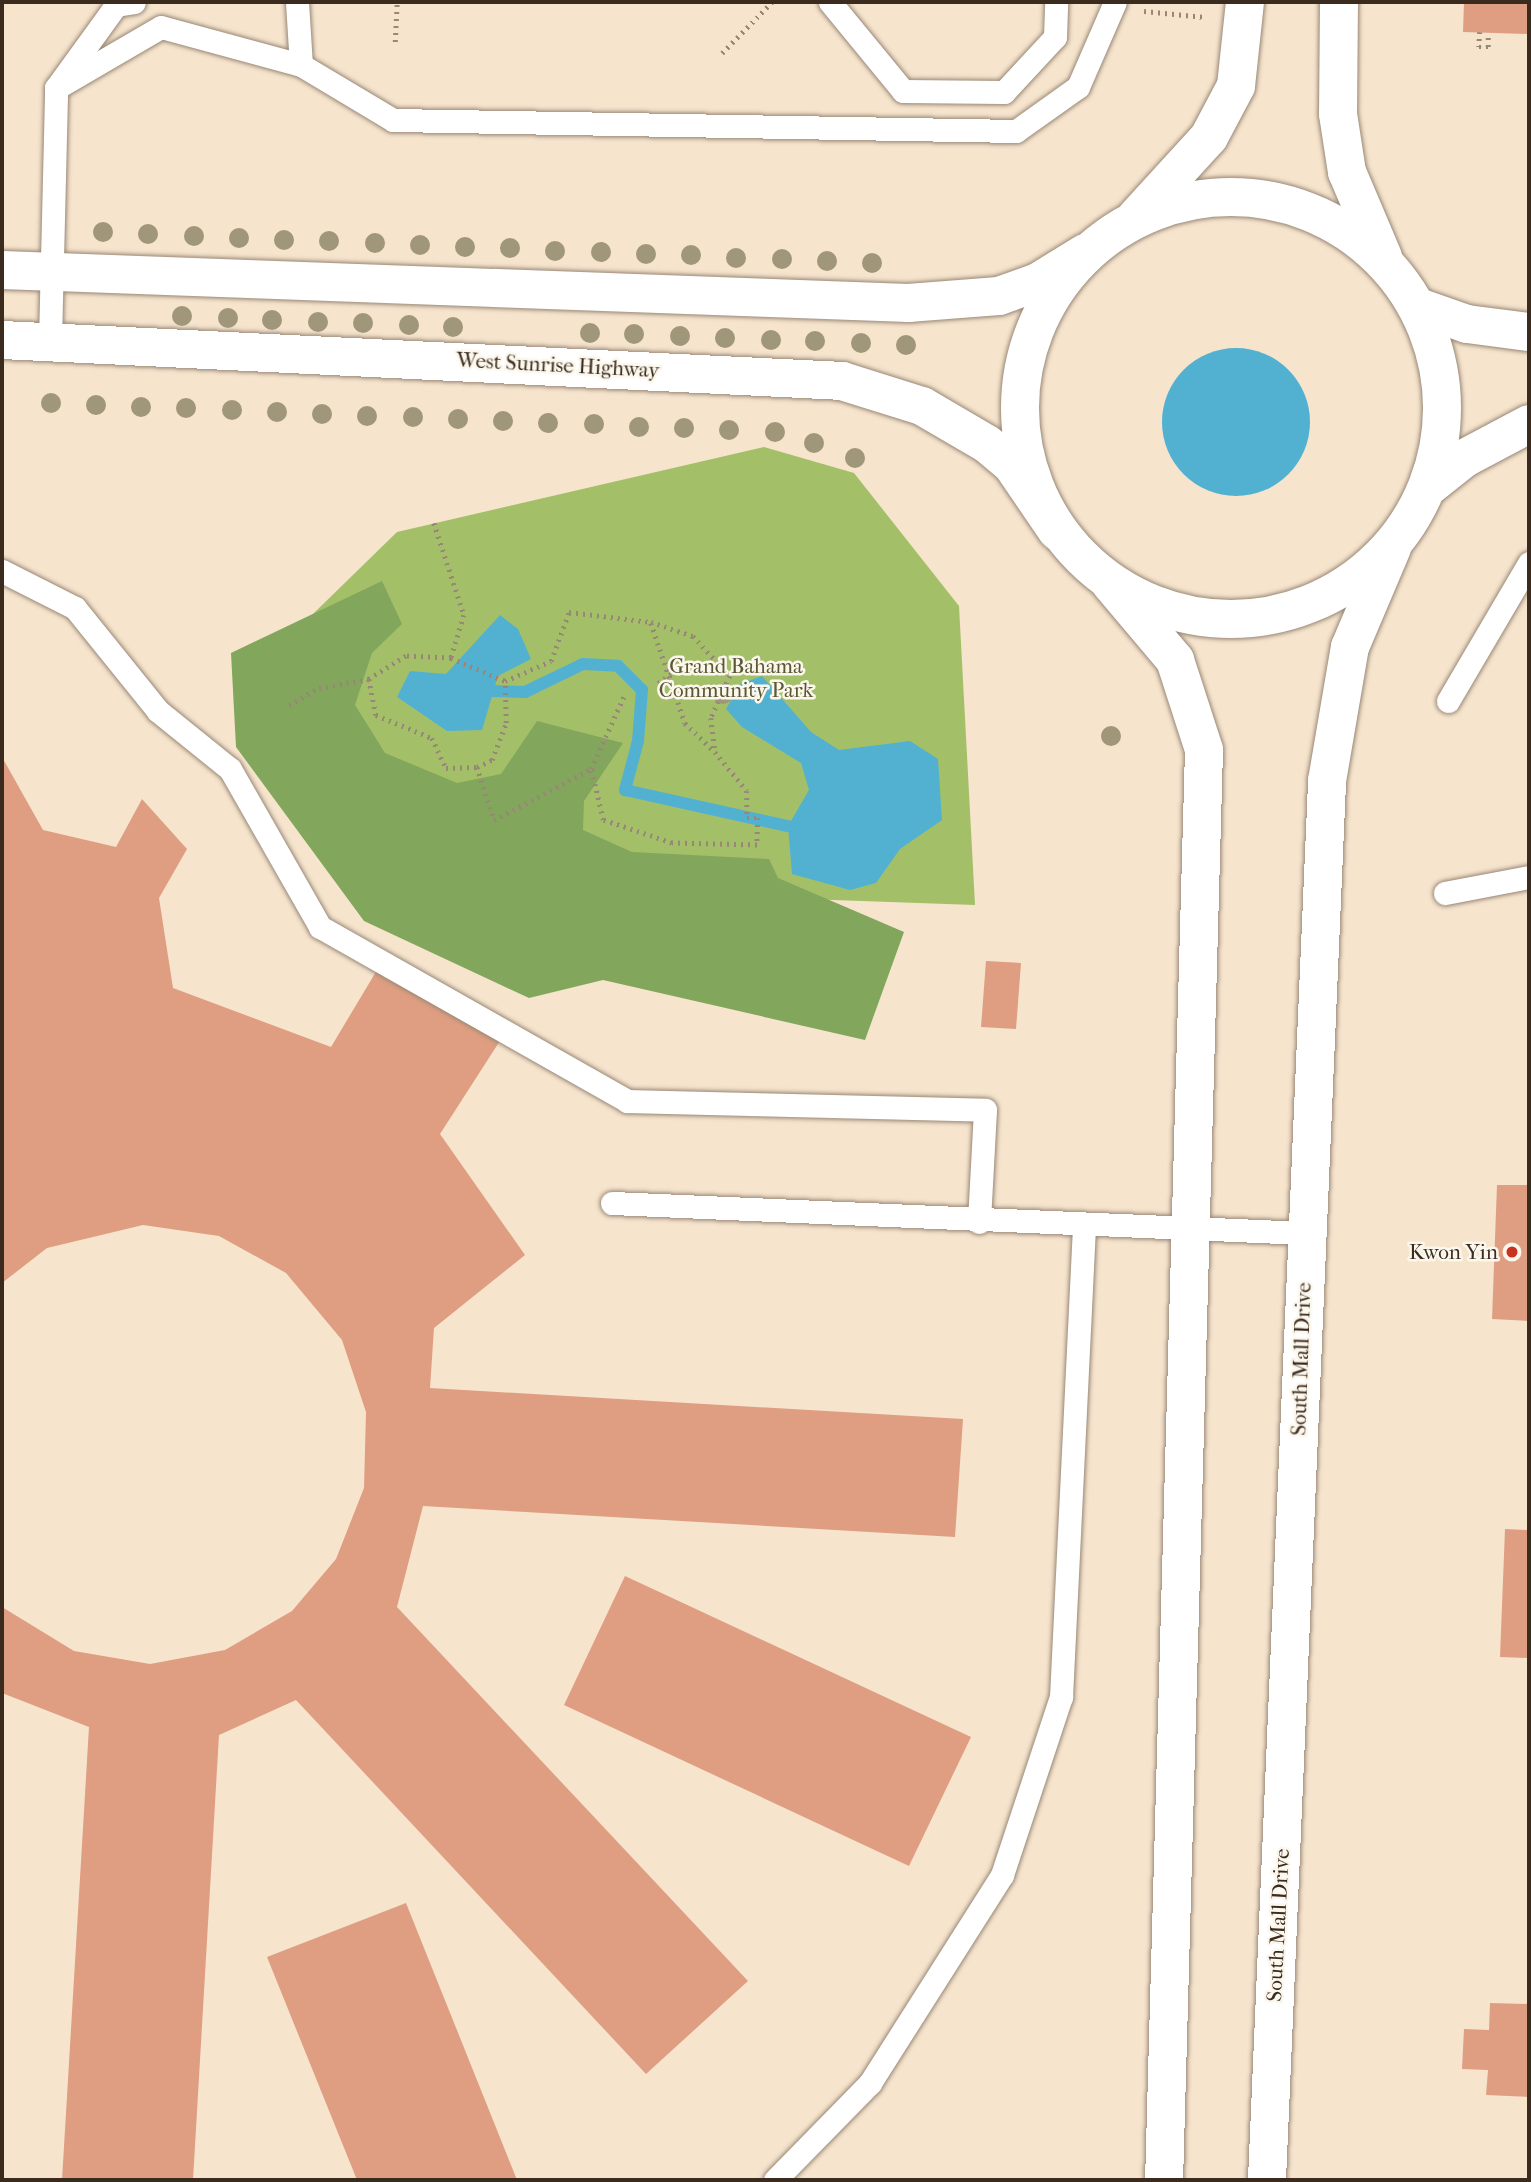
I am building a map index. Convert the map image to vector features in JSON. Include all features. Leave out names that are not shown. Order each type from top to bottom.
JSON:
[{"type":"street","points":[[1339,2],[1338,114],[1347,173],[1384,258],[1421,309],[1445,396],[1431,485]]},
{"type":"street","points":[[2,270],[908,303],[999,296],[1038,282],[1134,218],[1209,137],[1236,86],[1244,11]]},
{"type":"street","points":[[1134,218],[1230,195],[1296,205],[1384,258]]},
{"type":"street","points":[[1085,253],[1047,301],[1021,370],[1027,471],[1057,531],[1110,583],[1175,660],[1204,750],[1195,1230],[1164,2180]]},
{"type":"street","points":[[1421,309],[1467,324],[1529,332]]},
{"type":"street","name":"West Sunrise Highway","points":[[2,340],[842,380],[922,405],[987,443],[1012,465],[1057,531]]},
{"type":"street","points":[[1110,583],[1171,612],[1255,619],[1347,587],[1392,548],[1431,485],[1465,457],[1529,424]]},
{"type":"street","name":"South Mall Drive","points":[[1267,2180],[1306,1233],[1332,739],[1350,647],[1392,548]]},
{"type":"lane","points":[[50,341],[56,88],[116,5],[134,2]]},
{"type":"lane","points":[[297,2],[301,65]]},
{"type":"lane","points":[[830,2],[903,91],[1004,92],[1055,37],[1056,2]]},
{"type":"lane","points":[[56,88],[161,27],[301,65],[393,120],[1016,131],[1078,87],[1114,5]]},
{"type":"lane","points":[[1448,702],[1529,563]]},
{"type":"lane","points":[[2,571],[75,608],[158,711],[230,769],[320,927],[627,1101],[985,1110],[979,1222]]},
{"type":"lane","points":[[1445,893],[1529,877]]},
{"type":"lane","points":[[612,1203],[1084,1227],[1306,1233]]},
{"type":"lane","points":[[775,2180],[870,2083],[1002,1875],[1057,1709],[1084,1227]]},
{"type":"path","points":[[396,42],[397,2]]},
{"type":"path","points":[[722,53],[772,2]]},
{"type":"path","points":[[1114,5],[1244,11]]},
{"type":"path","points":[[1479,32],[1479,47],[1488,47],[1488,33]]},
{"type":"path","points":[[434,523],[464,615],[451,658]]},
{"type":"path","points":[[289,705],[319,688],[369,679],[406,656],[451,658],[505,681],[551,662],[569,611],[651,622],[693,636],[730,676],[711,718],[715,752]]},
{"type":"path","points":[[624,696],[591,769],[603,820],[672,843],[757,845],[758,818],[747,818],[747,791],[715,752],[685,723],[671,674],[651,622]]},
{"type":"path","points":[[658,683],[671,674]]},
{"type":"path","points":[[369,679],[376,715],[432,738],[446,768],[477,767],[492,760],[506,723],[505,681]]},
{"type":"path","points":[[477,767],[494,820],[591,769]]},
{"type":"green space","name":"Grand Bahama Community Park","points":[[764,447],[854,473],[959,606],[975,905],[405,885],[239,686],[397,532]]},
{"type":"green space","points":[[382,581],[402,624],[372,653],[355,705],[385,753],[457,783],[501,774],[537,721],[623,743],[584,801],[583,830],[632,852],[769,859],[778,878],[904,932],[865,1040],[603,980],[529,998],[364,921],[236,747],[231,653]]},
{"type":"water","points":[[1236,348],[1264,354],[1288,370],[1304,394],[1310,422],[1304,450],[1288,474],[1264,490],[1236,496],[1208,490],[1184,474],[1168,450],[1162,422],[1168,394],[1184,370],[1208,354]]},
{"type":"water","points":[[500,615],[518,629],[531,659],[498,676],[482,730],[447,731],[397,697],[410,671],[446,674]]},
{"type":"water","points":[[762,676],[811,732],[839,750],[910,741],[938,759],[942,820],[900,849],[876,883],[850,890],[792,874],[788,826],[809,790],[801,763],[742,727],[726,709],[740,684]]},
{"type":"building","points":[[1464,2],[1529,2],[1529,34],[1463,32]]},
{"type":"building","points":[[2,757],[43,830],[116,847],[142,799],[187,849],[159,898],[173,988],[331,1047],[380,965],[505,1033],[440,1134],[525,1255],[434,1328],[430,1388],[963,1419],[955,1537],[423,1506],[397,1607],[748,1981],[646,2074],[296,1700],[219,1735],[193,2180],[62,2180],[89,1727],[2,1693],[2,1607],[74,1651],[150,1664],[225,1650],[292,1611],[336,1559],[364,1488],[366,1412],[342,1340],[286,1273],[219,1236],[143,1225],[47,1248],[2,1283]]},
{"type":"building","points":[[986,961],[1021,963],[1016,1029],[981,1027]]},
{"type":"building","name":"Kwon Yin","points":[[1497,1185],[1529,1185],[1529,1321],[1492,1319]]},
{"type":"building","points":[[1505,1529],[1529,1530],[1529,1658],[1500,1657]]},
{"type":"building","points":[[625,1576],[971,1737],[909,1866],[564,1705]]},
{"type":"building","points":[[406,1903],[517,2180],[357,2180],[267,1957]]},
{"type":"building","points":[[1490,2003],[1529,2004],[1529,2097],[1486,2095],[1488,2070],[1462,2069],[1464,2029],[1489,2030]]},
{"type":"waterway","points":[[493,691],[525,692],[583,664],[618,666],[642,690],[638,741],[625,790],[788,826]]},
{"type":"place","name":"Kwon Yin","points":[[1512,1252]]}]
